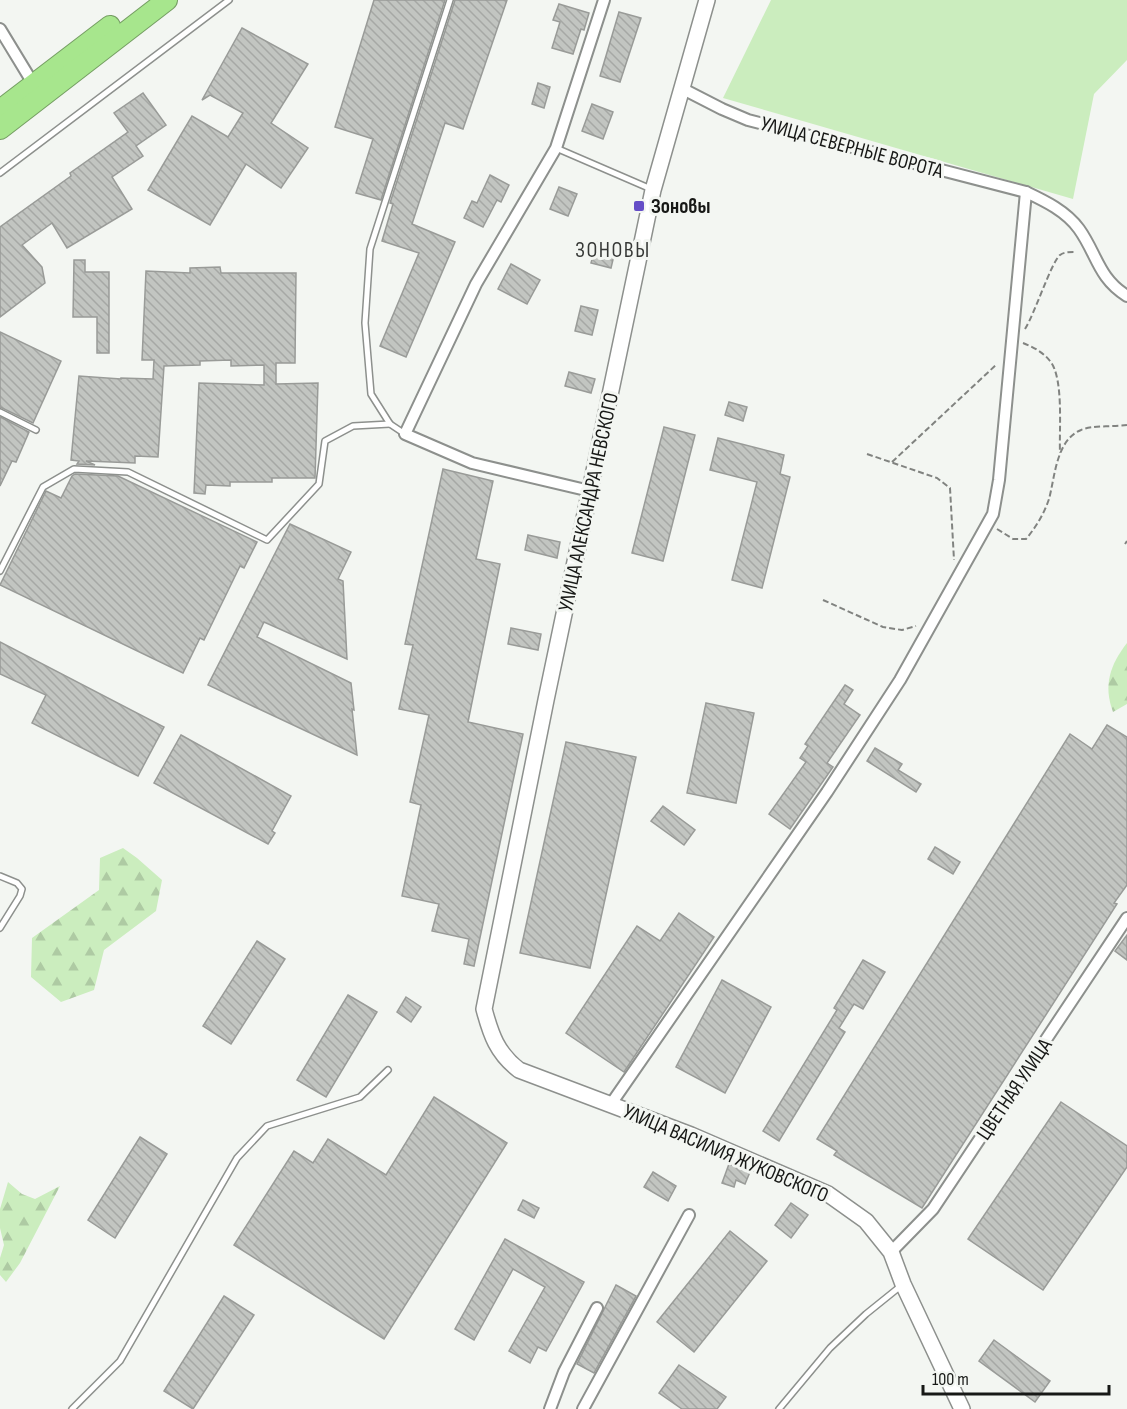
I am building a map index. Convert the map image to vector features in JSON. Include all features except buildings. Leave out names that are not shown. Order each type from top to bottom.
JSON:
[{"type":"highway","points":[[0,110],[147,0]]},
{"type":"highway","points":[[0,129],[167,0]]},
{"type":"street","points":[[590,491],[472,463],[405,434],[476,284],[556,148],[604,0]]},
{"type":"street","name":"УЛИЦА АЛЕКСАНДРА НЕВСКОГО","points":[[484,1009],[543,712],[653,190],[707,0]]},
{"type":"street","points":[[0,29],[34,85]]},
{"type":"street","name":"УЛИЦА СЕВЕРНЫЕ ВОРОТА","points":[[683,89],[722,110],[748,120],[1026,192],[1048,202],[1079,230],[1103,275],[1127,297]]},
{"type":"street","points":[[611,1104],[827,792],[900,680],[993,514],[999,480],[1026,192]]},
{"type":"street","name":"ЦВЕТНАЯ УЛИЦА","points":[[891,1252],[933,1209],[1127,918]]},
{"type":"street","name":"УЛИЦА ВАСИЛИЯ ЖУКОВСКОГО","points":[[484,1009],[490,1033],[505,1059],[519,1070],[691,1135],[828,1194],[866,1221],[891,1252],[903,1284],[958,1404]]},
{"type":"street","points":[[583,1409],[689,1215]]},
{"type":"street","points":[[550,1409],[564,1372],[597,1308]]},
{"type":"lane","points":[[0,173],[229,0]]},
{"type":"lane","points":[[405,434],[390,424],[371,394],[364,323],[370,249],[450,0]]},
{"type":"lane","points":[[556,148],[653,190]]},
{"type":"lane","points":[[0,412],[36,430]]},
{"type":"lane","points":[[0,572],[43,487],[74,470],[128,472],[267,540],[320,484],[325,441],[353,426],[390,424]]},
{"type":"lane","points":[[0,876],[17,883],[22,889],[22,893],[0,928]]},
{"type":"lane","points":[[72,1409],[120,1361],[237,1158],[267,1126],[360,1097],[388,1070]]},
{"type":"lane","points":[[779,1409],[830,1348],[866,1314],[903,1284]]},
{"type":"path","points":[[892,462],[1011,350],[1033,316],[1054,262],[1062,254],[1074,252]]},
{"type":"path","points":[[1018,340],[1037,350],[1051,362],[1058,381],[1060,456]]},
{"type":"path","points":[[988,523],[1013,539],[1026,539],[1037,526],[1048,501],[1060,456],[1071,436],[1082,429],[1127,425]]},
{"type":"path","points":[[867,454],[937,478],[950,488],[954,549],[953,585]]},
{"type":"path","points":[[824,600],[883,627],[902,630],[918,626],[937,615]]},
{"type":"green space","points":[[771,0],[1127,0],[1127,60],[1094,94],[1073,199],[723,98]]},
{"type":"green space","points":[[1127,643],[1127,704],[1113,712],[1109,693],[1110,676],[1116,659]]},
{"type":"green space","points":[[123,848],[162,880],[156,911],[104,950],[94,990],[61,1002],[31,977],[32,938],[99,890],[100,858]]},
{"type":"green space","points":[[8,1182],[22,1194],[35,1199],[60,1186],[20,1263],[6,1282],[0,1275],[0,1258],[4,1245],[0,1228],[0,1209]]},
{"type":"place","name":"Зоновы","points":[[639,206]]},
{"type":"district","name":"ЗОНОВЫ","points":[[613,249]]}]
